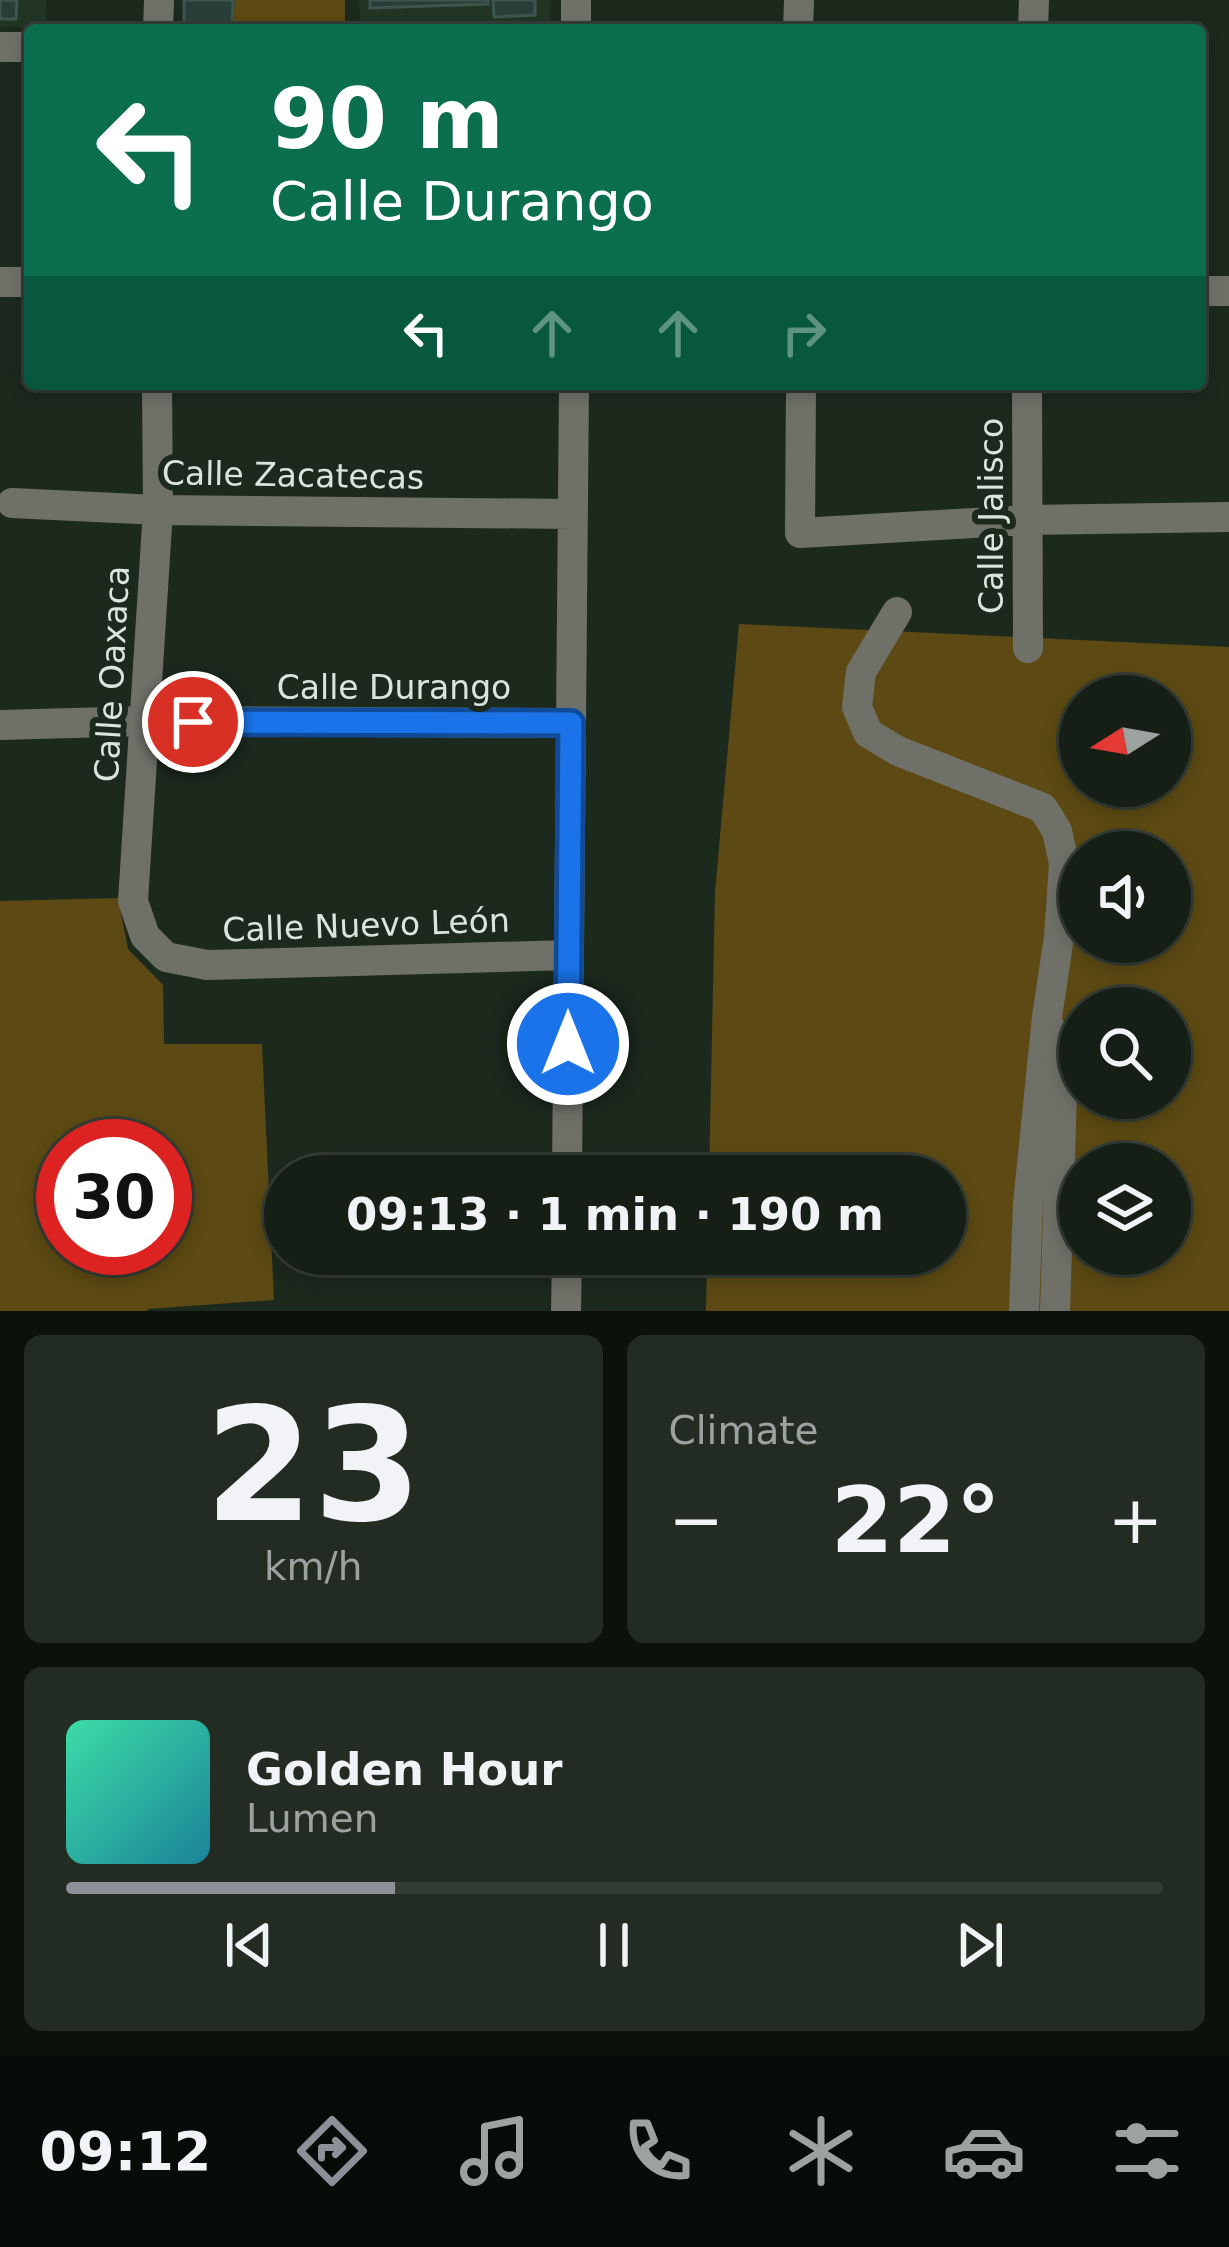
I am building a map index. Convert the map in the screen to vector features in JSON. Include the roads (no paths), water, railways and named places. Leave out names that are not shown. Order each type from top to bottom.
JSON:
[{"type":"street","name":"Calle Oaxaca","points":[[158,390],[158,510],[133,901],[145,936],[166,957]]},
{"type":"street","points":[[567,1155],[574,390]]},
{"type":"street","points":[[801,390],[800,533],[1025,520],[1229,517]]},
{"type":"street","name":"Calle Jalisco","points":[[1027,390],[1028,648]]},
{"type":"street","name":"Calle Zacatecas","points":[[12,502],[158,510],[573,514]]},
{"type":"street","points":[[897,611],[861,672],[856,707],[868,733],[898,751],[1043,808],[1057,831],[1064,863],[1028,1204],[1024,1311]]},
{"type":"street","name":"Calle Durango","points":[[0,725],[571,723]]},
{"type":"street","name":"Calle Nuevo León","points":[[166,957],[207,965],[569,955]]},
{"type":"street","points":[[1047,1017],[1060,1043],[1063,1064],[1054,1311]]},
{"type":"street","points":[[566,1311],[567,1275]]}]
